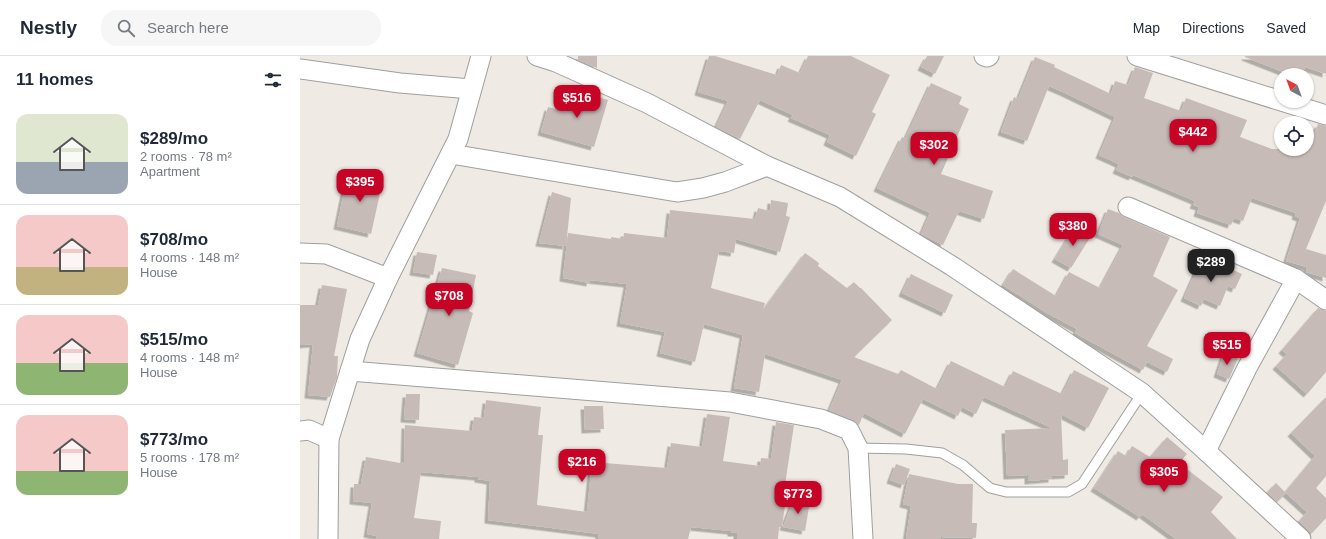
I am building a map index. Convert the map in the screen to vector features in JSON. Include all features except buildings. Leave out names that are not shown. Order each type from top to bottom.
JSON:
[{"type":"street","points":[[328,539],[329,439],[360,338],[388,278],[458,140],[481,56]]},
{"type":"street","points":[[537,56],[556,62],[648,103],[767,166],[840,197],[952,266],[1142,393],[1206,450],[1301,539]]},
{"type":"street","points":[[984,56],[989,56]]},
{"type":"street","points":[[1137,56],[1326,115]]},
{"type":"street","points":[[300,69],[400,83],[472,89]]},
{"type":"street","points":[[451,154],[677,192],[703,188],[725,182],[767,166]]},
{"type":"street","points":[[1128,207],[1296,279],[1326,300]]},
{"type":"street","points":[[300,254],[326,254],[388,278]]},
{"type":"street","points":[[1206,450],[1247,368],[1296,279]]},
{"type":"street","points":[[350,371],[730,402],[821,419],[849,430],[858,448],[863,539]]},
{"type":"street","points":[[300,431],[309,430],[329,439]]},
{"type":"lane","points":[[858,448],[906,448],[942,453],[963,465],[990,488],[1006,492],[1068,492],[1082,484],[1142,393]]}]
